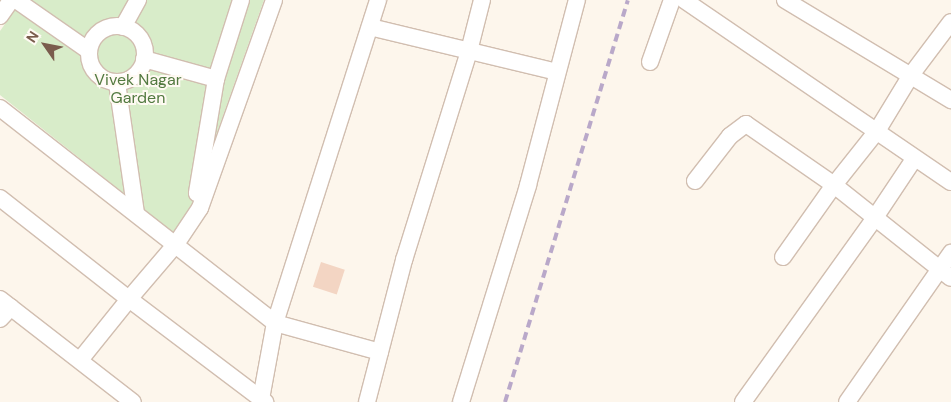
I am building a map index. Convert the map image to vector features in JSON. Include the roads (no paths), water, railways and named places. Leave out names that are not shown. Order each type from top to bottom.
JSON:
[{"type":"street","points":[[0,16],[11,0]]},
{"type":"street","points":[[16,0],[89,51],[96,73],[118,83]]},
{"type":"street","points":[[123,27],[138,0]]},
{"type":"street","points":[[193,219],[216,79],[241,0]]},
{"type":"street","points":[[80,360],[176,244],[193,219],[274,0]]},
{"type":"street","points":[[0,198],[129,299],[263,400],[275,323],[378,0]]},
{"type":"street","points":[[366,402],[404,260],[469,51],[482,0]]},
{"type":"street","points":[[461,402],[528,185],[577,0]]},
{"type":"street","points":[[650,62],[672,0]]},
{"type":"street","points":[[684,0],[878,131],[914,159],[951,182]]},
{"type":"street","points":[[793,2],[912,74],[951,100]]},
{"type":"street","points":[[783,257],[834,185],[878,131],[912,74],[951,22]]},
{"type":"street","points":[[89,51],[101,31],[123,27],[137,35],[144,59],[137,73],[118,83]]},
{"type":"street","points":[[370,27],[557,72]]},
{"type":"street","points":[[144,59],[216,79]]},
{"type":"street","points":[[118,83],[136,213]]},
{"type":"street","points":[[0,108],[275,323],[380,352]]},
{"type":"street","points":[[695,181],[730,136],[746,124],[834,185],[874,220],[946,273]]},
{"type":"street","points":[[743,402],[874,220],[914,159]]},
{"type":"street","points":[[847,402],[946,273],[951,253]]},
{"type":"street","points":[[4,308],[80,360],[134,402]]},
{"type":"railway","points":[[505,402],[628,0]]},
{"type":"park label","name":"Vivek Nagar Garden","points":[[138,89]]}]
